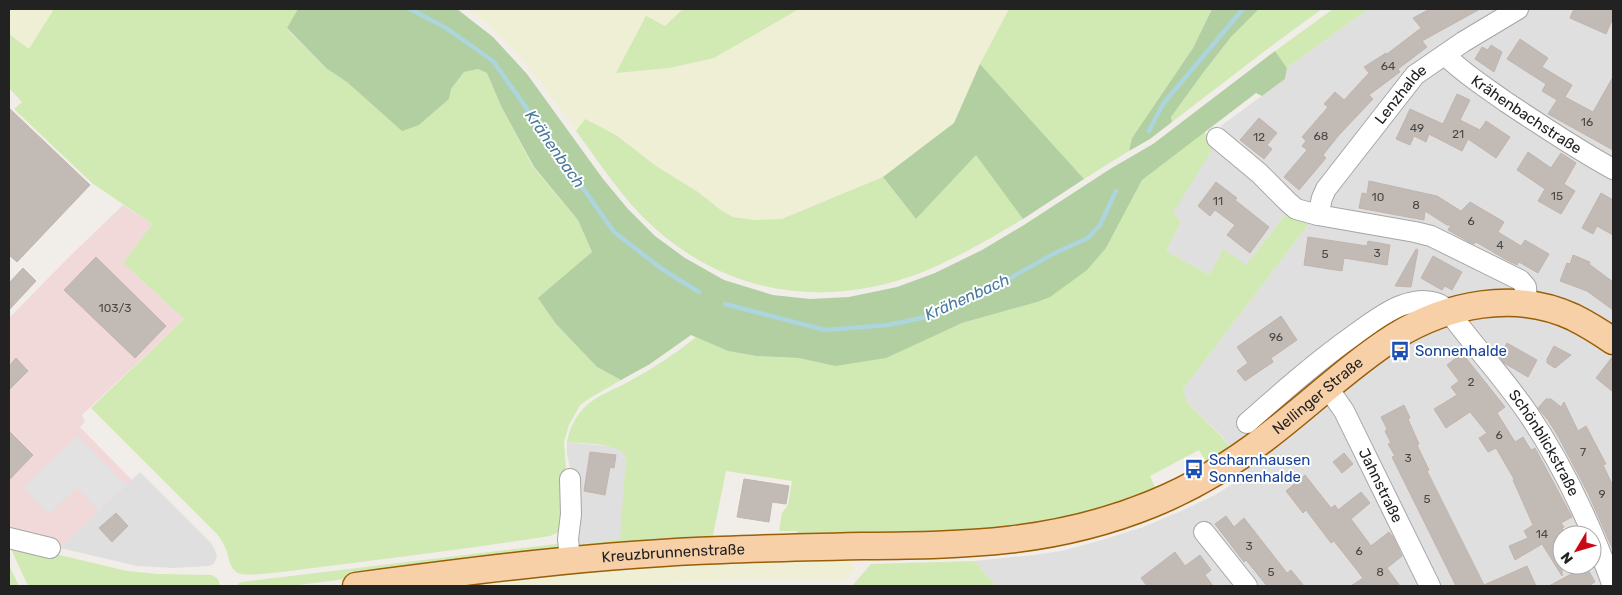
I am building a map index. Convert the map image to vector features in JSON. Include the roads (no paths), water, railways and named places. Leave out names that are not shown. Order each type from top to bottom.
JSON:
[{"type":"main road","name":"Nellinger Straße","points":[[991,543],[1045,536],[1087,526],[1127,514],[1179,492],[1209,477],[1249,451],[1356,365],[1395,337],[1423,322],[1466,306],[1505,303],[1548,308],[1572,317],[1613,341]]},
{"type":"main road","name":"Kreuzbrunnenstraße","points":[[356,586],[570,560],[720,550],[991,543]]},
{"type":"street","name":"Lenzhalde","points":[[1318,215],[1326,189],[1411,79],[1422,68],[1518,9]]},
{"type":"street","name":"Krähenbachstraße","points":[[1445,55],[1461,70],[1520,111],[1613,169]]},
{"type":"street","points":[[1217,138],[1259,173],[1292,206],[1300,211],[1415,232],[1438,239],[1520,280],[1526,289],[1527,305]]},
{"type":"street","name":"Nellinger Straße","points":[[1246,423],[1314,365],[1394,309],[1415,302],[1428,301],[1441,304],[1449,312]]},
{"type":"street","name":"Schönblickstraße","points":[[1449,312],[1516,397],[1549,447],[1584,515],[1613,586]]},
{"type":"street","name":"Jahnstraße","points":[[1328,388],[1348,417],[1430,586]]},
{"type":"street","points":[[570,479],[571,514],[568,539],[570,560]]},
{"type":"street","points":[[1204,532],[1247,586]]},
{"type":"street","points":[[9,538],[50,548]]},
{"type":"waterway","name":"Krähenbach","points":[[410,9],[446,28],[493,61],[614,232],[662,269],[699,292]]},
{"type":"waterway","name":"Krähenbach","points":[[1149,131],[1163,104],[1243,9]]},
{"type":"waterway","name":"Krähenbach","points":[[725,304],[825,330],[888,325],[926,317],[976,297],[1055,253],[1088,238],[1100,225],[1116,191]]},
{"type":"place","name":"Sonnenhalde","points":[[1400,351]]},
{"type":"place","name":"Scharnhausen Sonnenhalde","points":[[1194,469]]}]
